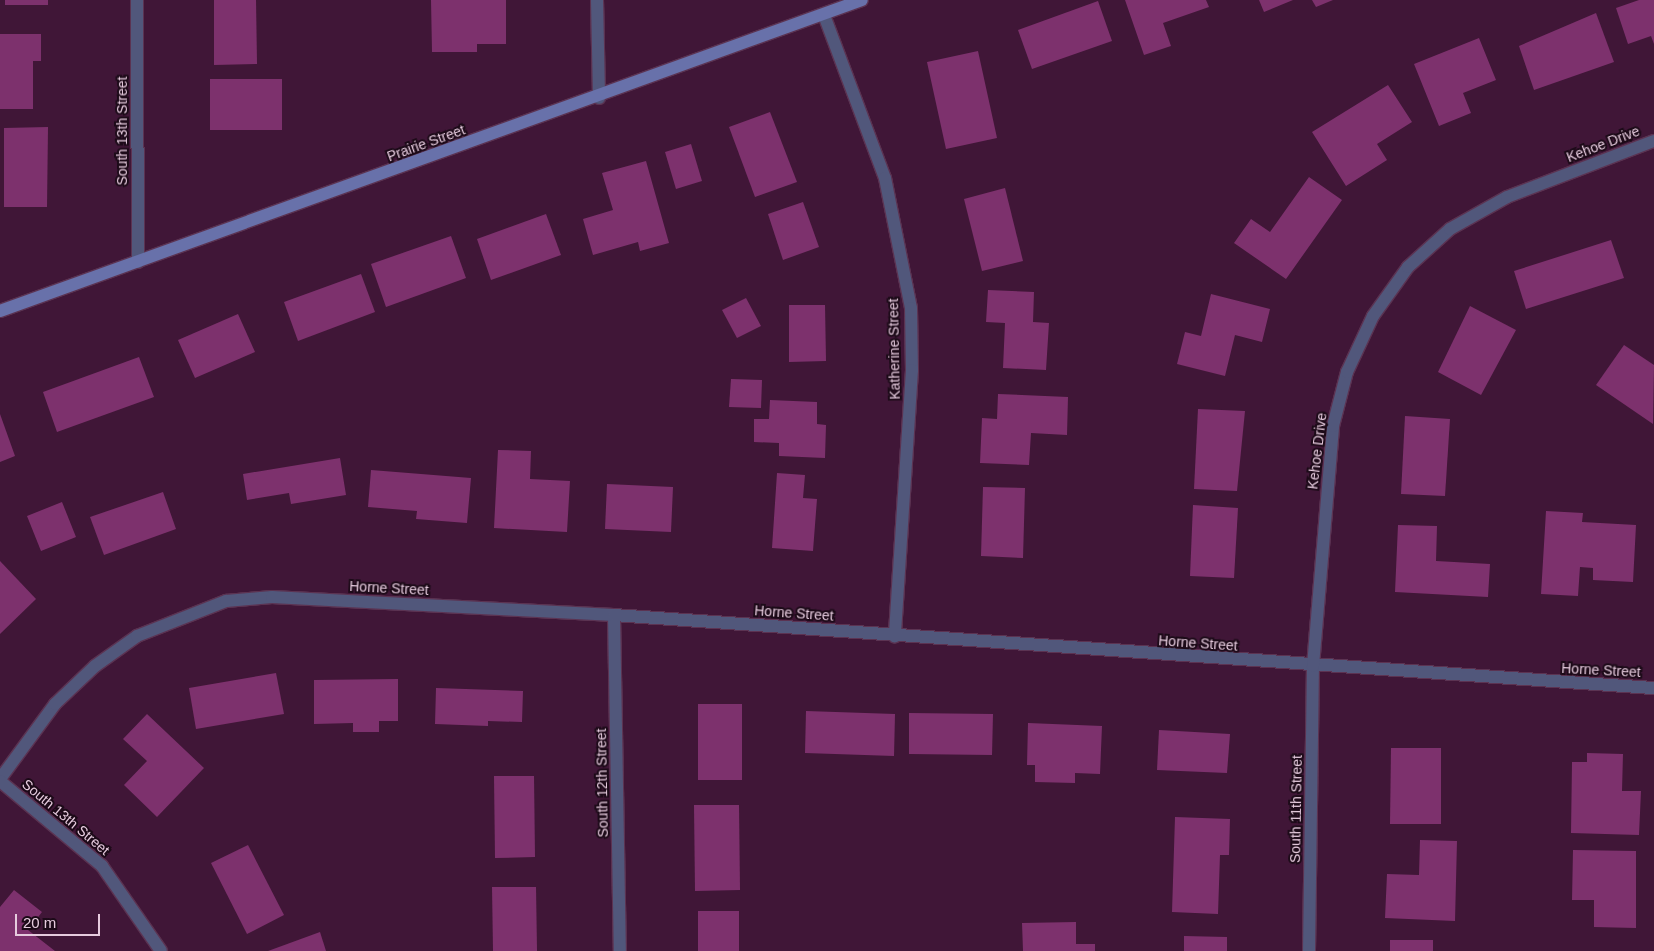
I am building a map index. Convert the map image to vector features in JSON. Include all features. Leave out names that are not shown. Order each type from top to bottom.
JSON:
[{"type":"street","name":"South 13th Street","points":[[137,0],[138,262]]},
{"type":"street","points":[[597,0],[599,98]]},
{"type":"street","name":"Prairie Street","points":[[0,312],[599,98],[862,0]]},
{"type":"street","name":"Katherine Street","points":[[824,15],[885,178],[911,308],[912,370],[895,636]]},
{"type":"street","name":"Kehoe Drive","points":[[1313,666],[1333,426],[1347,372],[1373,316],[1408,267],[1450,229],[1507,197],[1654,141]]},
{"type":"street","name":"Horne Street","points":[[0,780],[56,704],[95,666],[137,636],[226,601],[272,597],[614,615],[1313,666],[1654,688]]},
{"type":"street","name":"South 12th Street","points":[[614,615],[620,951]]},
{"type":"street","name":"South 11th Street","points":[[1310,951],[1313,666]]},
{"type":"street","name":"South 13th Street","points":[[0,780],[102,866],[161,951]]},
{"type":"building","points":[[5,0],[48,0],[48,5],[5,5]]},
{"type":"building","points":[[214,0],[256,0],[257,64],[214,65]]},
{"type":"building","points":[[431,0],[506,0],[506,44],[477,44],[477,52],[432,52]]},
{"type":"building","points":[[1125,0],[1206,0],[1209,7],[1163,23],[1171,46],[1144,55]]},
{"type":"building","points":[[1259,0],[1293,0],[1264,12]]},
{"type":"building","points":[[1312,0],[1333,0],[1316,7]]},
{"type":"building","points":[[1639,0],[1654,0],[1654,44],[1651,36],[1628,44],[1616,8]]},
{"type":"building","points":[[1098,1],[1112,41],[1032,69],[1018,30]]},
{"type":"building","points":[[1596,13],[1614,62],[1534,90],[1519,46]]},
{"type":"building","points":[[0,34],[41,34],[41,61],[33,61],[33,109],[0,109]]},
{"type":"building","points":[[1479,38],[1496,80],[1463,93],[1471,113],[1439,126],[1414,64]]},
{"type":"building","points":[[978,51],[997,138],[946,149],[927,62]]},
{"type":"building","points":[[210,79],[282,79],[282,130],[210,130]]},
{"type":"building","points":[[1388,85],[1412,122],[1377,144],[1387,160],[1346,186],[1312,132]]},
{"type":"building","points":[[770,112],[797,182],[755,197],[729,127]]},
{"type":"building","points":[[48,127],[47,207],[4,207],[4,128]]},
{"type":"building","points":[[691,144],[702,181],[676,189],[665,152]]},
{"type":"building","points":[[646,161],[669,243],[640,251],[638,242],[593,255],[583,219],[613,210],[602,173]]},
{"type":"building","points":[[1309,177],[1342,200],[1286,279],[1234,243],[1251,219],[1270,232]]},
{"type":"building","points":[[1005,188],[1023,261],[982,271],[964,199]]},
{"type":"building","points":[[803,202],[819,247],[783,260],[768,214]]},
{"type":"building","points":[[546,214],[561,255],[491,280],[477,239]]},
{"type":"building","points":[[451,236],[466,278],[386,307],[371,264]]},
{"type":"building","points":[[1611,240],[1624,278],[1526,309],[1514,271]]},
{"type":"building","points":[[361,274],[375,312],[298,341],[284,302]]},
{"type":"building","points":[[988,290],[1034,292],[1033,322],[1049,323],[1046,370],[1003,368],[1005,323],[986,322]]},
{"type":"building","points":[[1211,294],[1270,309],[1262,342],[1235,335],[1225,376],[1177,364],[1185,332],[1201,336]]},
{"type":"building","points":[[746,298],[761,326],[737,338],[722,310]]},
{"type":"building","points":[[789,305],[825,305],[826,361],[789,362]]},
{"type":"building","points":[[1470,306],[1516,330],[1481,395],[1438,372]]},
{"type":"building","points":[[238,314],[255,352],[195,378],[178,340]]},
{"type":"building","points":[[1624,345],[1654,365],[1653,424],[1596,385]]},
{"type":"building","points":[[139,357],[154,397],[57,432],[43,392]]},
{"type":"building","points":[[731,379],[762,380],[761,408],[729,407]]},
{"type":"building","points":[[998,394],[1068,397],[1067,435],[1031,433],[1029,465],[980,463],[982,418],[997,419]]},
{"type":"building","points":[[770,400],[817,402],[817,424],[826,425],[825,458],[779,456],[779,443],[754,442],[754,419],[769,419]]},
{"type":"building","points":[[1198,409],[1245,411],[1237,491],[1194,489]]},
{"type":"building","points":[[0,414],[15,456],[0,462]]},
{"type":"building","points":[[1405,416],[1450,419],[1445,496],[1401,494]]},
{"type":"building","points":[[498,450],[531,451],[530,479],[570,481],[567,532],[494,528]]},
{"type":"building","points":[[340,458],[346,495],[291,504],[289,493],[247,500],[243,474]]},
{"type":"building","points":[[371,470],[471,478],[467,523],[416,519],[417,511],[368,507]]},
{"type":"building","points":[[777,473],[805,475],[803,498],[817,499],[813,551],[772,548]]},
{"type":"building","points":[[607,484],[673,487],[671,532],[605,529]]},
{"type":"building","points":[[983,487],[1025,488],[1023,558],[981,556]]},
{"type":"building","points":[[163,492],[176,529],[104,555],[90,517]]},
{"type":"building","points":[[62,502],[76,537],[41,551],[27,516]]},
{"type":"building","points":[[1193,505],[1238,508],[1234,578],[1190,576]]},
{"type":"building","points":[[1546,511],[1583,513],[1582,522],[1636,525],[1633,582],[1593,580],[1593,568],[1580,567],[1578,596],[1541,594]]},
{"type":"building","points":[[1398,525],[1437,526],[1436,561],[1490,564],[1488,597],[1395,592]]},
{"type":"building","points":[[0,561],[36,599],[0,634]]},
{"type":"building","points":[[276,673],[284,714],[196,729],[189,688]]},
{"type":"building","points":[[398,679],[398,721],[379,721],[379,732],[353,732],[353,723],[314,724],[314,680]]},
{"type":"building","points":[[436,688],[523,691],[522,722],[488,721],[488,726],[435,724]]},
{"type":"building","points":[[698,704],[742,704],[742,780],[698,780]]},
{"type":"building","points":[[806,711],[895,714],[894,756],[805,753]]},
{"type":"building","points":[[909,713],[993,714],[992,755],[909,754]]},
{"type":"building","points":[[147,714],[204,768],[157,817],[124,785],[147,761],[123,739]]},
{"type":"building","points":[[1028,723],[1102,726],[1100,774],[1075,773],[1075,783],[1035,782],[1035,765],[1027,765]]},
{"type":"building","points":[[1159,730],[1230,734],[1227,773],[1157,770]]},
{"type":"building","points":[[1391,748],[1441,748],[1441,824],[1390,824]]},
{"type":"building","points":[[1587,753],[1623,754],[1622,791],[1641,791],[1639,835],[1571,833],[1572,762],[1587,762]]},
{"type":"building","points":[[494,776],[534,776],[535,857],[495,858]]},
{"type":"building","points":[[694,805],[739,805],[740,890],[695,891]]},
{"type":"building","points":[[1175,817],[1230,819],[1229,855],[1220,855],[1218,914],[1172,912]]},
{"type":"building","points":[[1420,840],[1457,841],[1455,921],[1385,918],[1387,874],[1419,875]]},
{"type":"building","points":[[248,845],[284,915],[247,934],[211,863]]},
{"type":"building","points":[[1573,850],[1636,851],[1636,928],[1594,927],[1594,900],[1572,900]]},
{"type":"building","points":[[492,887],[536,887],[537,951],[493,951]]},
{"type":"building","points":[[14,890],[42,912],[28,930],[55,951],[0,951],[0,907]]},
{"type":"building","points":[[698,911],[739,911],[739,951],[698,951]]},
{"type":"building","points":[[1076,922],[1076,944],[1095,944],[1095,951],[1023,951],[1022,923]]},
{"type":"building","points":[[320,932],[326,951],[268,951]]},
{"type":"building","points":[[1184,936],[1227,937],[1227,951],[1184,951]]},
{"type":"building","points":[[1390,940],[1433,940],[1433,951],[1390,951]]}]
